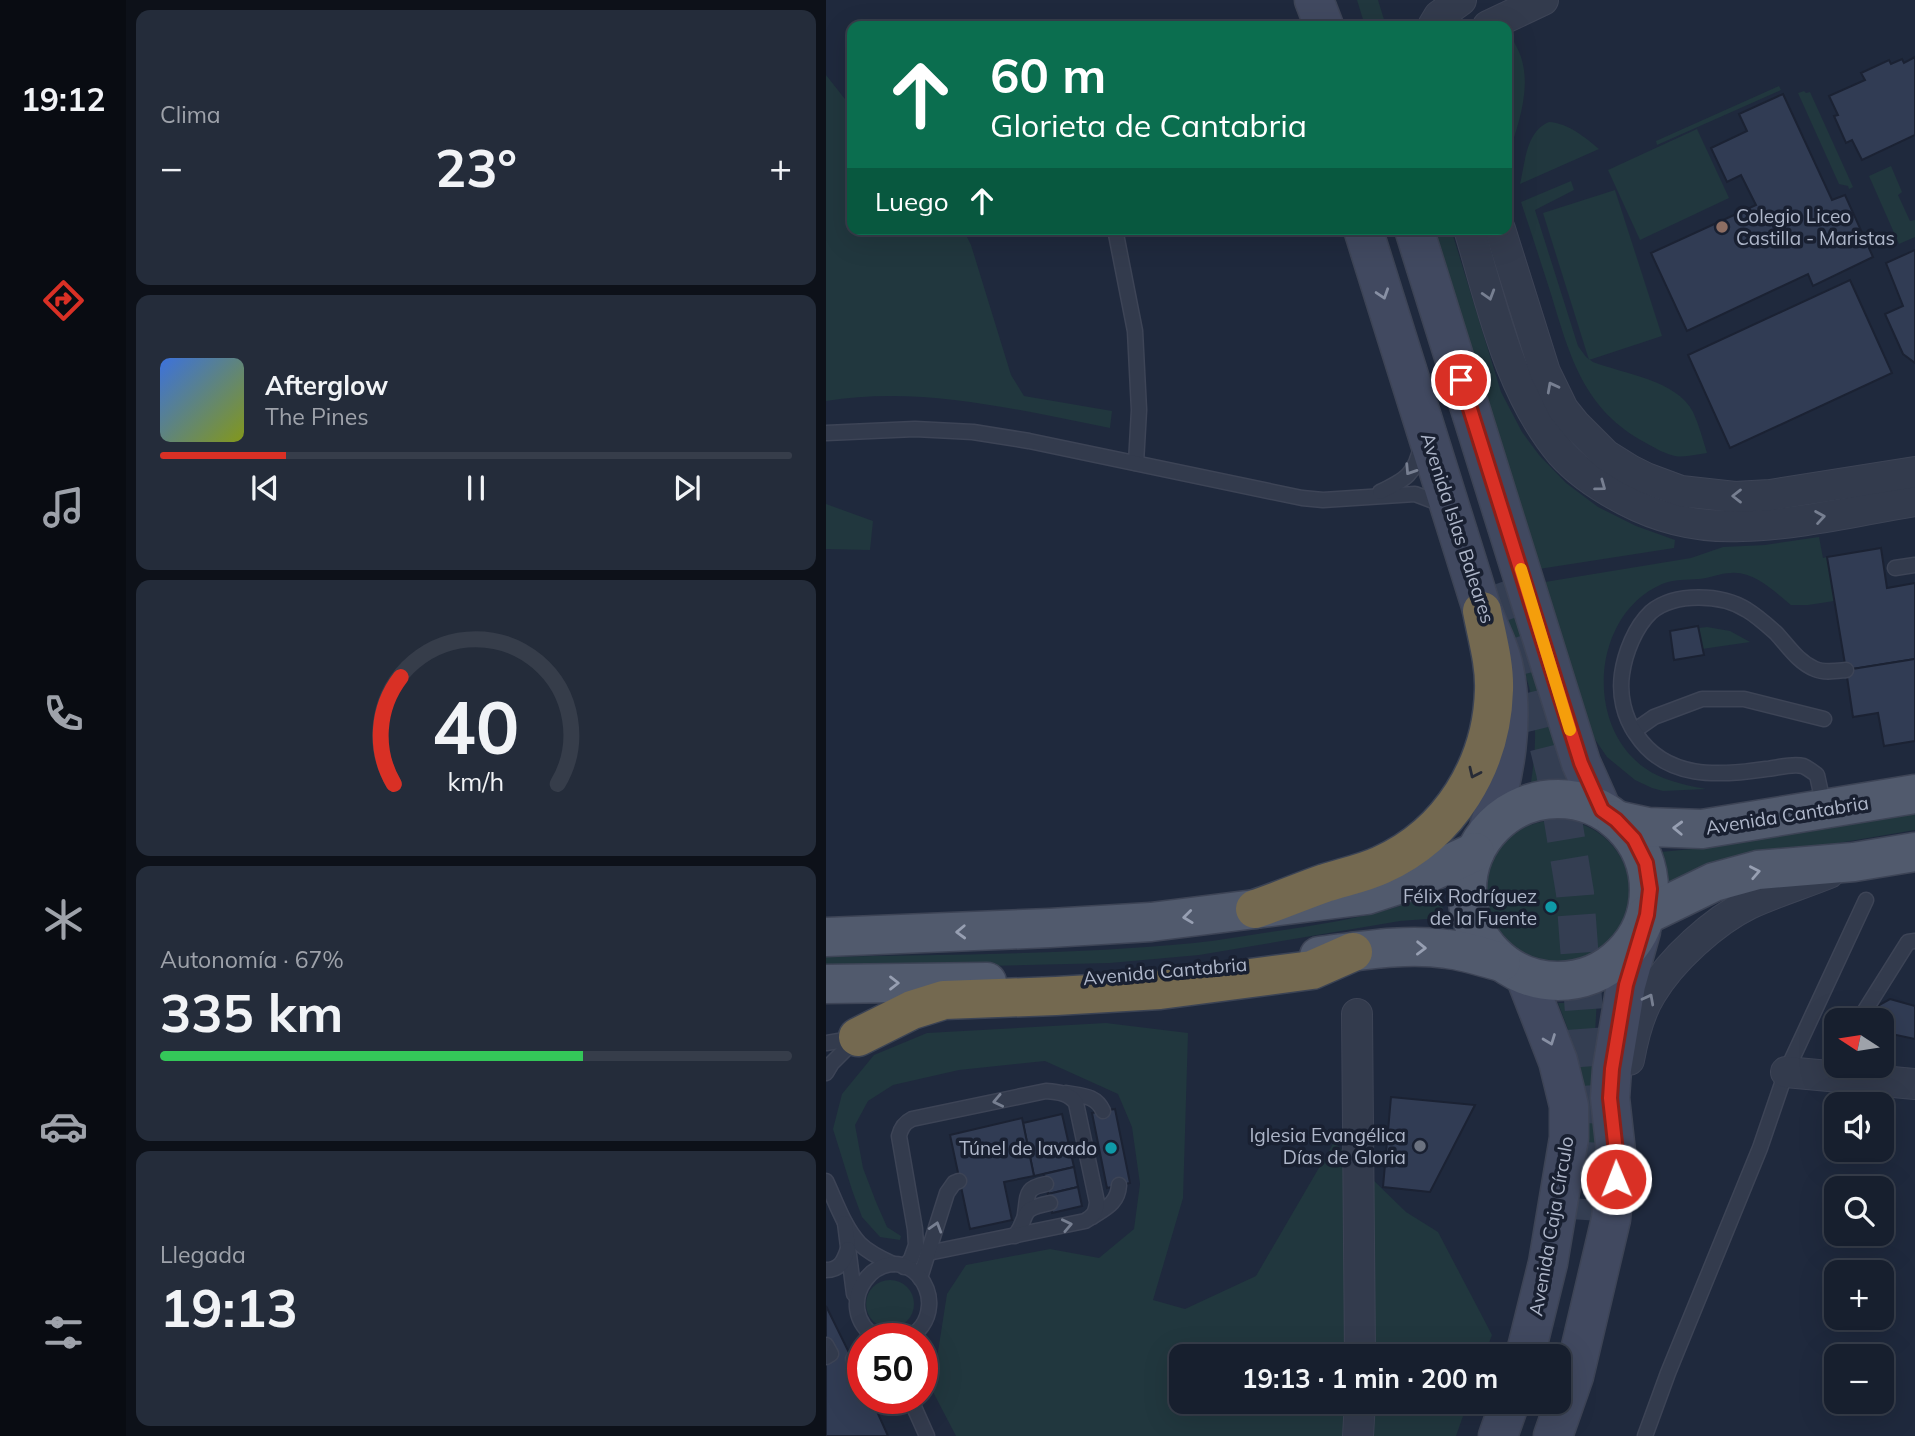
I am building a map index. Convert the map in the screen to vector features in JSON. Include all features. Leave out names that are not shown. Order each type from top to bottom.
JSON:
[{"type":"highway","points":[[1255,909],[1381,865],[1413,847],[1431,832],[1462,797],[1483,755],[1489,732],[1494,689],[1491,597]]},
{"type":"highway","points":[[842,1040],[912,1010],[944,1000],[1160,990],[1311,970],[1353,952]]},
{"type":"main road","points":[[1292,0],[1298,21]]},
{"type":"main road","points":[[1314,0],[1324,21]]},
{"type":"main road","points":[[1321,0],[1325,21]]},
{"type":"main road","points":[[1339,0],[1346,21]]},
{"type":"main road","name":"Avenida Islas Baleares","points":[[1365,235],[1451,513],[1491,597]]},
{"type":"main road","name":"Avenida Islas Baleares","points":[[1393,235],[1439,384],[1491,597],[1503,662],[1509,727],[1497,800],[1482,841]]},
{"type":"main road","points":[[1415,235],[1581,763],[1609,815],[1634,839],[1646,863],[1650,889],[1644,923],[1626,985],[1612,1069],[1610,1098],[1617,1161],[1611,1219],[1574,1376],[1553,1436]]},
{"type":"main road","name":"Avenida Cantabria","points":[[1609,815],[1648,827],[1702,829],[1915,794]]},
{"type":"main road","points":[[826,937],[1050,929],[1151,922],[1367,895],[1413,880],[1482,841],[1507,815],[1530,803],[1554,799],[1579,801],[1609,815]]},
{"type":"main road","points":[[1482,841],[1467,881],[1469,911],[1480,939],[1513,969],[1558,983],[1591,976],[1620,958],[1644,923],[1714,882],[1758,870],[1854,862],[1915,852]]},
{"type":"main road","name":"Avenida Cantabria","points":[[826,984],[1110,978],[1416,947],[1445,948],[1513,969]]},
{"type":"main road","name":"Avenida Caja Círculo","points":[[1513,969],[1558,1061],[1569,1106],[1569,1138],[1548,1263],[1528,1344]]},
{"type":"main road","name":"Avenida Caja Círculo","points":[[1556,1344],[1586,1220]]},
{"type":"main road","points":[[1498,1436],[1506,1414]]},
{"type":"main road","points":[[1526,1436],[1534,1414]]},
{"type":"street","points":[[1499,21],[1543,0]]},
{"type":"street","points":[[1471,235],[1504,343],[1528,402],[1549,438],[1563,454],[1576,468],[1611,493],[1645,511],[1683,522],[1741,526],[1793,521],[1915,501]]},
{"type":"street","points":[[1502,235],[1545,372],[1563,409],[1606,455],[1630,470],[1681,491],[1735,497],[1770,495],[1915,472]]},
{"type":"street","points":[[1617,1161],[1625,1078],[1632,1044],[1650,994],[1671,967],[1701,938],[1746,906],[1854,862]]},
{"type":"street","points":[[1357,1014],[1360,1344]]},
{"type":"street","points":[[1786,1072],[1915,1084]]},
{"type":"street","points":[[1358,1436],[1359,1414]]},
{"type":"lane","points":[[1116,235],[1135,331],[1139,410],[1136,463]]},
{"type":"lane","points":[[1372,496],[1403,481],[1410,473],[1420,454],[1425,426]]},
{"type":"lane","points":[[826,433],[915,429],[974,432],[1302,498],[1322,500],[1415,494],[1436,502],[1451,513]]},
{"type":"lane","points":[[1895,568],[1915,565]]},
{"type":"lane","points":[[1824,809],[1816,775],[1802,766],[1736,774],[1702,773],[1685,770],[1656,757],[1645,747],[1625,713],[1620,684],[1624,659],[1635,634],[1650,613],[1674,601],[1699,597],[1734,603],[1755,615],[1790,651],[1809,666],[1825,672],[1846,670]]},
{"type":"lane","points":[[1634,731],[1654,717],[1702,699],[1744,699],[1824,719]]},
{"type":"lane","points":[[1645,1436],[1760,1148],[1786,1072],[1866,900]]},
{"type":"lane","points":[[826,925],[878,935]]},
{"type":"lane","points":[[1867,1008],[1908,942],[1915,941]]},
{"type":"lane","points":[[826,1073],[842,1040]]},
{"type":"lane","points":[[854,1294],[865,1276],[874,1269],[899,1266],[911,1259],[916,1245],[899,1136],[906,1122],[1046,1091],[1094,1098],[1103,1111]]},
{"type":"lane","points":[[1057,1091],[1076,1103],[1097,1202],[1092,1217]]},
{"type":"lane","points":[[1076,1177],[1085,1168],[1088,1160]]},
{"type":"lane","points":[[1080,1196],[1085,1193],[1092,1180]]},
{"type":"lane","points":[[826,1181],[844,1222],[860,1244],[875,1255],[914,1272],[920,1278],[930,1301],[924,1323]]},
{"type":"lane","points":[[920,1278],[947,1193],[954,1183],[960,1181]]},
{"type":"lane","points":[[1015,1236],[1021,1226],[1030,1191],[1034,1186],[1046,1184]]},
{"type":"lane","points":[[928,1253],[1086,1221],[1115,1200],[1119,1185]]},
{"type":"lane","points":[[1025,1214],[1033,1206],[1050,1203]]},
{"type":"lane","points":[[844,1222],[854,1294],[853,1305],[859,1323]]},
{"type":"lane","points":[[826,1270],[838,1267],[848,1250]]},
{"type":"lane","points":[[826,1345],[831,1354],[826,1357]]},
{"type":"lane","points":[[917,1414],[927,1436]]},
{"type":"shaded area","points":[[1357,0],[1378,0],[1384,21],[1363,21]]},
{"type":"shaded area","points":[[1512,38],[1521,57],[1525,82],[1512,144]]},
{"type":"shaded area","points":[[826,75],[847,102],[847,235],[966,235],[1011,375],[1024,396],[1112,411],[1110,428],[1005,407],[933,398],[862,397],[826,401]]},
{"type":"shaded area","points":[[1779,86],[1781,90],[1657,145],[1656,141]]},
{"type":"shaded area","points":[[1810,92],[1853,187],[1849,189],[1848,186],[1839,184],[1798,93]]},
{"type":"shaded area","points":[[1549,122],[1570,128],[1599,149],[1520,184],[1531,140],[1541,126]]},
{"type":"shaded area","points":[[1697,129],[1729,198],[1640,240],[1608,170]]},
{"type":"shaded area","points":[[1891,166],[1902,192],[1898,195],[1910,221],[1915,220],[1915,237],[1899,244],[1869,176]]},
{"type":"shaded area","points":[[1571,181],[1574,190],[1535,210],[1578,346],[1593,362],[1663,385],[1675,392],[1693,412],[1707,453],[1675,456],[1646,443],[1608,415],[1582,380],[1565,339],[1521,202]]},
{"type":"shaded area","points":[[1615,190],[1662,336],[1589,360],[1543,213]]},
{"type":"shaded area","points":[[1431,235],[1453,235],[1501,392],[1522,432],[1539,455],[1566,483],[1598,507],[1636,526],[1675,540],[1674,548],[1539,569]]},
{"type":"shaded area","points":[[826,504],[873,521],[870,550],[826,549]]},
{"type":"shaded area","points":[[1819,537],[1823,558],[1827,557],[1834,601],[1791,605],[1764,583],[1740,573],[1671,581],[1640,598],[1623,616],[1612,639],[1605,664],[1604,689],[1608,714],[1618,738],[1633,758],[1649,771],[1676,782],[1706,789],[1663,791],[1652,788],[1635,780],[1607,757],[1592,735],[1544,583],[1691,558],[1723,547],[1765,545]]},
{"type":"shaded area","points":[[1522,608],[1567,780],[1531,782],[1535,748],[1532,700],[1523,668],[1490,616]]},
{"type":"shaded area","points":[[1699,628],[1730,631],[1750,642],[1702,649]]},
{"type":"shaded area","points":[[1915,813],[1915,830],[1704,866],[1668,885],[1667,870],[1661,852],[1702,848]]},
{"type":"shaded area","points":[[1557,820],[1585,826],[1608,842],[1624,865],[1630,893],[1624,921],[1608,944],[1585,960],[1557,966],[1529,960],[1506,944],[1490,921],[1484,893],[1490,865],[1506,842],[1529,826]]},
{"type":"shaded area","points":[[1442,887],[1443,922],[1426,919],[1400,921],[1199,955],[1110,963],[826,970],[826,957],[1056,952],[1194,943],[1324,924],[1366,915],[1406,904]]},
{"type":"shaded area","points":[[1597,999],[1593,1067],[1606,1183],[1575,1178],[1581,1080],[1573,1043],[1558,1003]]},
{"type":"shaded area","points":[[1106,1023],[1188,1033],[1183,1198],[1153,1300],[1185,1309],[1256,1276],[1334,1142],[1406,1212],[1438,1232],[1492,1335],[1489,1344],[1169,1344],[1169,1414],[1464,1414],[1456,1436],[956,1436],[938,1402],[938,1352],[947,1294],[966,1265],[1050,1249],[1099,1258],[1134,1229],[1140,1184],[1132,1127],[1118,1094],[1045,1061],[959,1070],[893,1085],[868,1101],[855,1125],[863,1168],[876,1202],[887,1227],[901,1236],[900,1240],[880,1237],[862,1217],[833,1129],[842,1094],[874,1055],[927,1033]]},
{"type":"shaded area","points":[[881,1281],[899,1281],[913,1295],[913,1313],[904,1323],[876,1323],[867,1313],[867,1295]]},
{"type":"building","points":[[1915,57],[1915,135],[1862,160],[1852,140],[1846,143],[1834,116],[1838,115],[1829,96],[1865,80],[1861,73],[1889,60],[1891,64],[1902,59],[1904,63]]},
{"type":"building","points":[[1783,94],[1832,200],[1845,195],[1873,257],[1813,286],[1808,274],[1687,331],[1651,253],[1756,205],[1741,175],[1727,182],[1711,148],[1747,131],[1739,114]]},
{"type":"building","points":[[1915,250],[1915,363],[1903,354],[1885,314],[1903,306],[1886,263]]},
{"type":"building","points":[[1850,280],[1892,373],[1730,448],[1688,355]]},
{"type":"building","points":[[1881,548],[1887,588],[1915,583],[1915,659],[1846,670],[1827,557]]},
{"type":"building","points":[[1698,626],[1704,655],[1674,660],[1670,631]]},
{"type":"building","points":[[1915,659],[1915,741],[1884,746],[1878,713],[1853,717],[1846,670]]},
{"type":"building","points":[[1890,999],[1915,1006],[1915,1039],[1894,1035],[1894,1008],[1874,1008]]},
{"type":"building","name":"Iglesia Evangélica Días de Gloria","points":[[1391,1097],[1475,1105],[1430,1192],[1383,1187]]},
{"type":"building","name":"Túnel de lavado","points":[[1115,1109],[1130,1183],[1107,1188],[1092,1113]]},
{"type":"building","points":[[1062,1114],[1074,1167],[1034,1176],[1023,1123]]},
{"type":"building","points":[[1022,1118],[1034,1176],[1004,1182],[1012,1220],[970,1229],[950,1135]]},
{"type":"building","points":[[1074,1167],[1078,1187],[1048,1194],[1044,1174]]},
{"type":"building","points":[[1078,1187],[1082,1206],[1052,1213],[1048,1194]]},
{"type":"building","points":[[826,1306],[847,1349],[847,1414],[878,1414],[888,1436],[826,1436]]},
{"type":"tunnel","points":[[1499,583],[1529,667],[1555,772],[1575,893],[1592,1119],[1585,1220]]},
{"type":"slow traffic","points":[[1521,569],[1570,730]]},
{"type":"place","name":"Colegio Liceo Castilla - Maristas","points":[[1722,227]]},
{"type":"place","name":"Félix Rodríguez de la Fuente","points":[[1551,907]]},
{"type":"place","name":"Iglesia Evangélica Días de Gloria","points":[[1420,1146]]},
{"type":"place","name":"Túnel de lavado","points":[[1111,1148]]},
{"type":"route","points":[[1461,380],[1581,763],[1602,810],[1634,839],[1646,863],[1650,889],[1647,915],[1626,985],[1612,1069],[1610,1098],[1617,1161],[1616,1179]]}]
